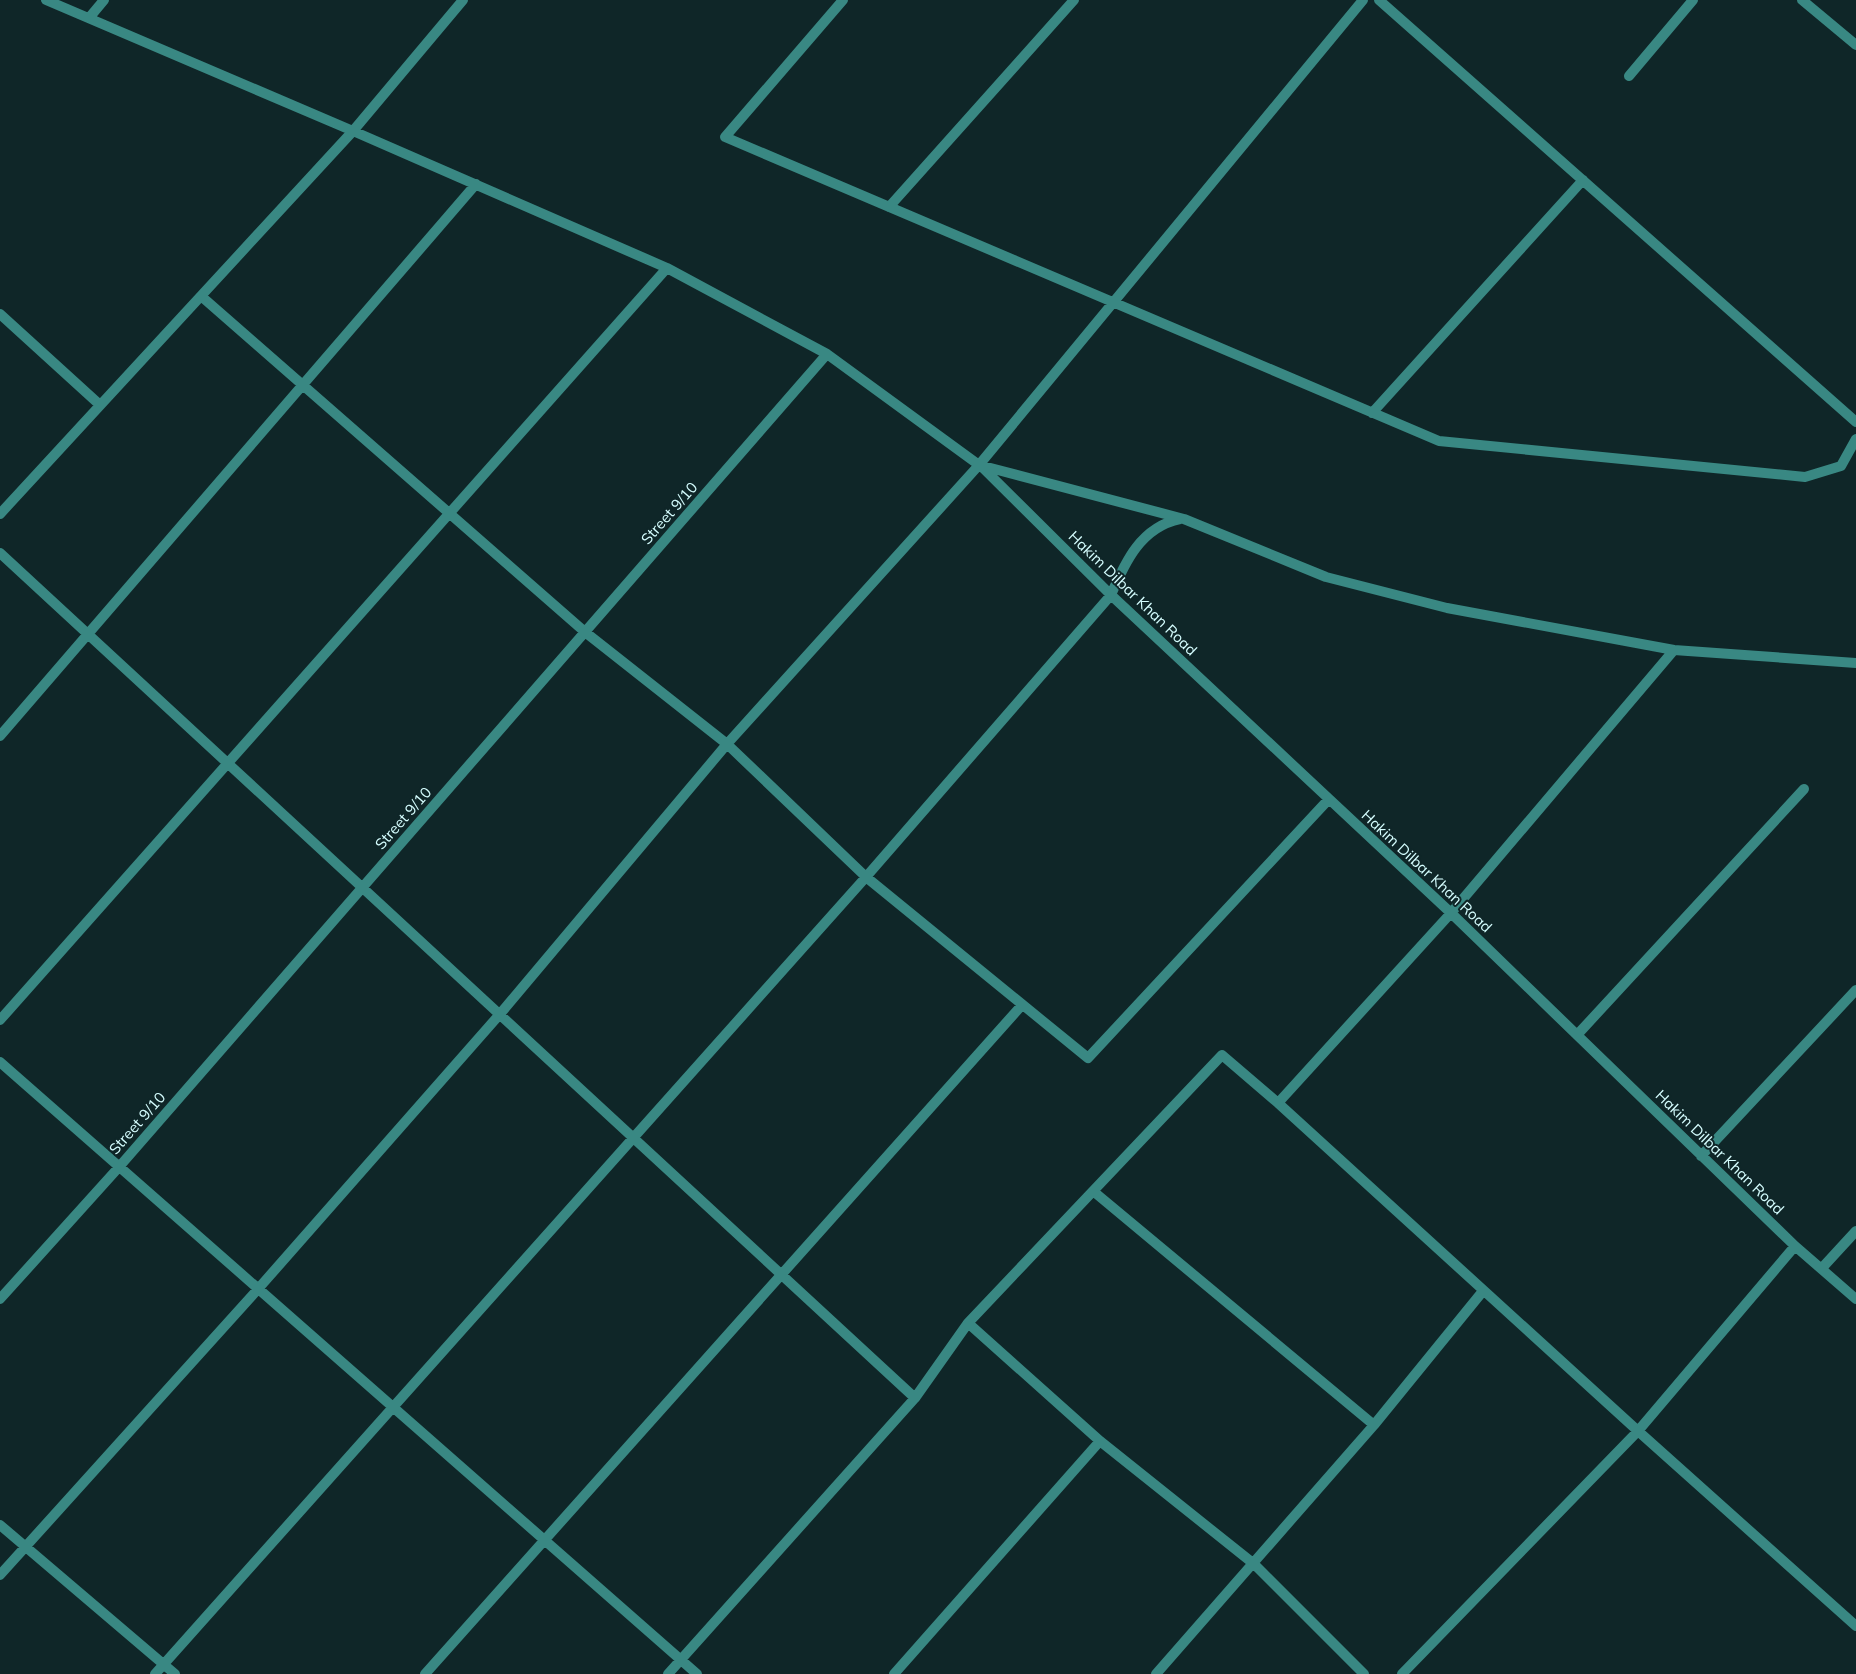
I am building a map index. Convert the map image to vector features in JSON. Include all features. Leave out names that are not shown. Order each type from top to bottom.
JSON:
[{"type":"street","points":[[46,0],[353,130],[667,268],[827,354],[979,465],[1184,519],[1326,577],[1447,608],[1674,650],[1856,663]]},
{"type":"street","points":[[89,18],[104,0]]},
{"type":"street","points":[[0,514],[353,130],[463,0]]},
{"type":"street","points":[[843,0],[725,137],[1438,441],[1805,477],[1841,466],[1856,439]]},
{"type":"street","points":[[889,207],[1074,0]]},
{"type":"street","points":[[0,1575],[258,1289],[500,1014],[727,744],[979,465],[1363,0]]},
{"type":"street","points":[[1379,0],[1856,422]]},
{"type":"street","points":[[1629,76],[1693,0]]},
{"type":"street","points":[[1802,0],[1856,45]]},
{"type":"street","points":[[1372,413],[1583,180]]},
{"type":"street","points":[[0,736],[476,184]]},
{"type":"street","points":[[0,1020],[667,268]]},
{"type":"street","points":[[200,296],[585,632],[727,744],[866,877],[1088,1058],[1329,800]]},
{"type":"street","points":[[0,314],[100,405]]},
{"type":"street","name":"Street 9/10","points":[[0,1300],[119,1167],[827,354]]},
{"type":"street","name":"Hakim Dilbar Khan Road","points":[[979,465],[1111,595],[1451,913],[1795,1246],[1856,1299]]},
{"type":"street","points":[[155,1674],[866,877],[1111,595],[1123,565],[1132,550],[1144,538],[1168,522],[1184,519]]},
{"type":"street","points":[[0,553],[915,1398]]},
{"type":"street","points":[[1278,1103],[1451,913],[1674,650]]},
{"type":"street","points":[[1577,1036],[1804,789]]},
{"type":"street","points":[[1701,1156],[1856,990]]},
{"type":"street","points":[[425,1674],[1022,1006]]},
{"type":"street","points":[[668,1674],[915,1398],[968,1323],[1222,1055],[1278,1103],[1483,1291],[1856,1626]]},
{"type":"street","points":[[0,1062],[697,1674]]},
{"type":"street","points":[[1094,1190],[1374,1425]]},
{"type":"street","points":[[1822,1268],[1856,1232]]},
{"type":"street","points":[[1402,1674],[1638,1431],[1795,1246]]},
{"type":"street","points":[[1156,1674],[1374,1425],[1483,1291]]},
{"type":"street","points":[[968,1323],[1100,1442],[1254,1564],[1364,1674]]},
{"type":"street","points":[[894,1674],[1100,1442]]},
{"type":"street","points":[[0,1525],[175,1674]]}]
